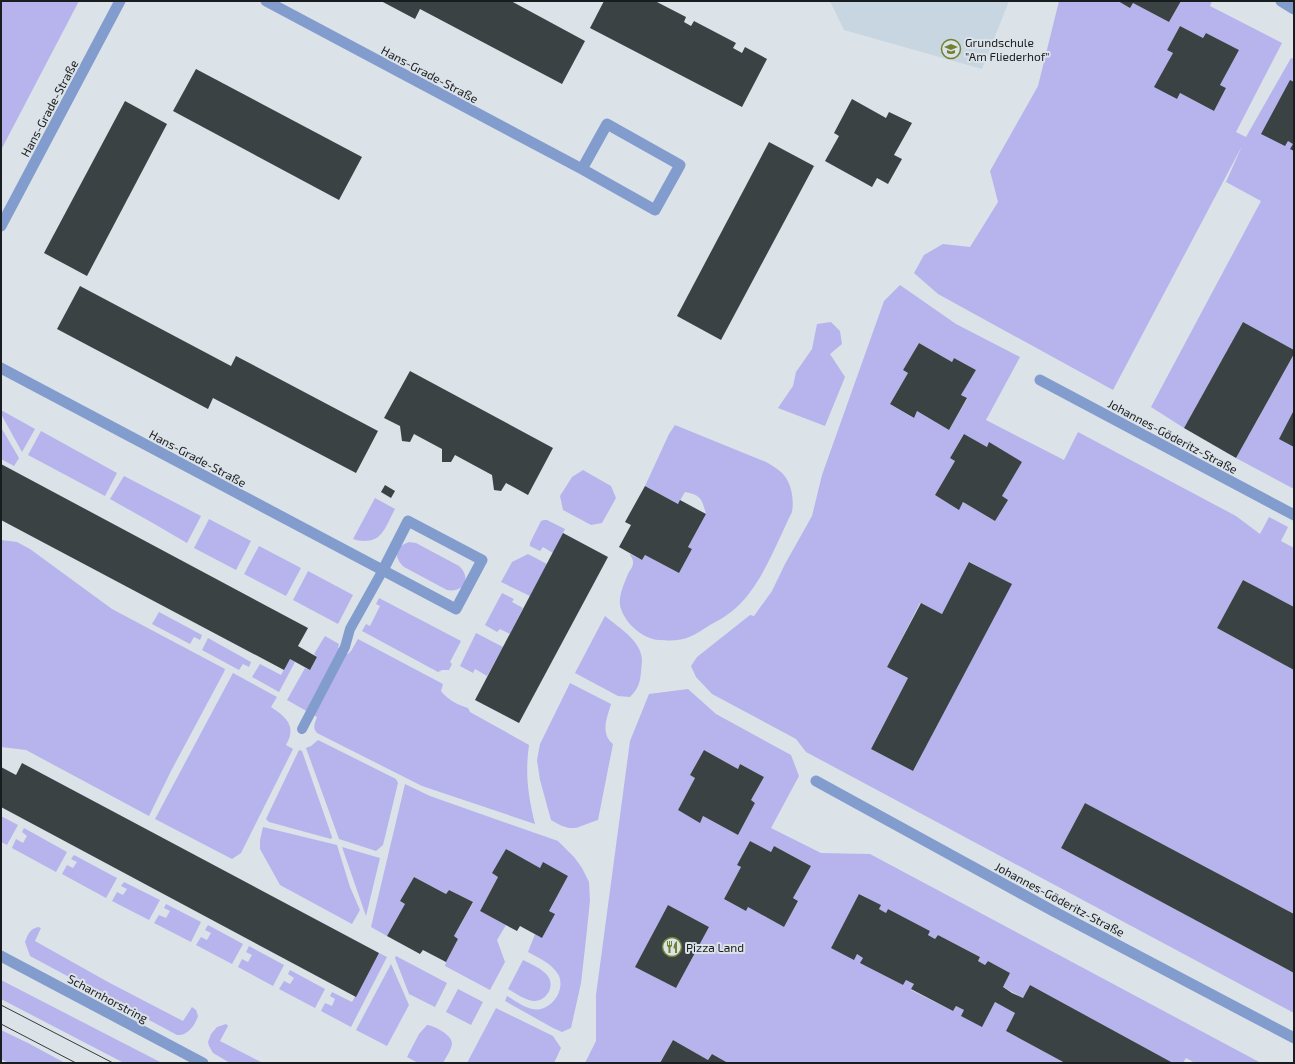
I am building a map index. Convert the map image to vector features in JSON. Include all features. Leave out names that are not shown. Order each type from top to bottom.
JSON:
[{"type":"street","name":"Hans-Grade-Straße","points":[[1,226],[120,1]]},
{"type":"street","name":"Hans-Grade-Straße","points":[[266,1],[582,169],[655,210],[680,164],[607,124],[582,169]]},
{"type":"street","points":[[1281,1],[1294,9]]},
{"type":"street","name":"Hans-Grade-Straße","points":[[1,368],[456,609],[482,560],[408,521],[383,570]]},
{"type":"street","name":"Johannes-Göderitz-Straße","points":[[1040,380],[1294,515]]},
{"type":"street","name":"Johannes-Göderitz-Straße","points":[[816,781],[1055,912],[1294,1038]]},
{"type":"street","name":"Scharnhorstring","points":[[1,956],[202,1063]]},
{"type":"lane","points":[[302,729],[345,647],[350,629],[383,570]]},
{"type":"shaded area","points":[[1,1],[79,1],[1,150]]},
{"type":"shaded area","name":"Grundschule \"Am Fliederhof\"","points":[[830,1],[1009,1],[982,69],[844,30]]},
{"type":"shaded area","points":[[1059,1],[1118,1],[1130,7],[1133,3],[1169,22],[1181,1],[1212,1],[1210,6],[1282,43],[1236,132],[1246,137],[1291,58],[1294,59],[1294,350],[1243,322],[1184,428],[1151,407],[1261,201],[1226,182],[1242,146],[1113,390],[938,294],[914,273],[924,255],[943,244],[970,247],[998,202],[990,171],[1038,86]],"holes":[[[1180,26],[1203,38],[1206,33],[1239,50],[1220,85],[1226,88],[1214,111],[1180,93],[1177,99],[1155,87],[1173,53],[1167,50]]]},
{"type":"shaded area","points":[[900,285],[956,324],[1020,357],[986,420],[1064,460],[1078,432],[1236,516],[1260,534],[1269,517],[1288,527],[1281,541],[1294,548],[1294,607],[1243,580],[1217,628],[1294,670],[1294,914],[1085,803],[1061,848],[1294,973],[1294,1013],[806,752],[796,739],[712,694],[696,677],[691,666],[697,657],[750,615],[754,616],[772,591],[785,564],[812,516],[822,475],[884,301]],"holes":[[[919,343],[952,362],[954,358],[976,370],[961,395],[967,399],[949,430],[917,411],[913,418],[890,404],[908,373],[903,370]],[[964,434],[987,447],[989,443],[1022,462],[1002,496],[995,521],[963,502],[959,509],[935,495],[955,461],[950,458]],[[970,562],[1011,584],[913,771],[871,749],[908,678],[887,667],[920,603],[942,614]]]},
{"type":"shaded area","points":[[831,322],[840,331],[842,344],[830,354],[845,377],[825,426],[778,408],[793,386],[796,372],[812,349],[817,324]]},
{"type":"shaded area","points":[[1294,354],[1294,489],[1236,458]]},
{"type":"shaded area","points":[[1,410],[35,429],[22,452],[1,414]]},
{"type":"shaded area","points":[[675,425],[766,462],[777,469],[784,475],[790,486],[793,499],[793,508],[759,579],[751,592],[741,603],[726,616],[692,636],[681,640],[659,640],[641,634],[631,625],[623,615],[620,605],[620,596],[633,564],[630,554],[642,560],[645,555],[679,573],[692,549],[688,547],[706,514],[702,501],[698,496],[685,492],[678,504],[645,486],[669,434]]},
{"type":"shaded area","points":[[2,429],[19,458],[14,466],[1,459]]},
{"type":"shaded area","points":[[41,431],[117,473],[105,496],[28,455]]},
{"type":"shaded area","points":[[583,470],[611,486],[616,498],[602,523],[591,525],[563,510],[560,496],[572,477]]},
{"type":"shaded area","points":[[124,476],[201,516],[187,543],[110,499]]},
{"type":"shaded area","points":[[375,498],[395,509],[386,526],[380,535],[374,539],[360,541],[353,539]]},
{"type":"shaded area","points":[[209,519],[251,541],[236,570],[194,548]]},
{"type":"shaded area","points":[[544,520],[565,529],[553,553],[543,547],[540,551],[530,546],[530,543],[541,521]]},
{"type":"shaded area","points":[[1,540],[17,542],[30,549],[112,609],[225,669],[149,816],[26,750],[1,747]]},
{"type":"shaded area","points":[[409,542],[416,543],[459,566],[465,575],[464,584],[462,587],[447,590],[404,567],[398,560],[397,553],[398,549]]},
{"type":"shaded area","points":[[259,546],[301,568],[286,596],[244,574]]},
{"type":"shaded area","points":[[528,554],[547,564],[530,596],[501,582],[512,562]]},
{"type":"shaded area","points":[[308,571],[353,595],[338,624],[293,600]]},
{"type":"shaded area","points":[[502,593],[514,599],[512,602],[523,608],[510,634],[500,629],[497,632],[485,625]]},
{"type":"shaded area","points":[[379,598],[461,641],[450,662],[452,664],[449,670],[442,670],[438,672],[362,631],[366,624],[370,626],[380,606],[376,604]]},
{"type":"shaded area","points":[[159,612],[202,635],[200,640],[194,637],[190,644],[152,624]]},
{"type":"shaded area","points":[[605,616],[634,640],[641,653],[642,660],[640,679],[637,688],[630,697],[618,696],[575,673]]},
{"type":"shaded area","points":[[476,633],[503,647],[487,676],[475,669],[473,673],[460,666]]},
{"type":"shaded area","points":[[325,636],[339,644],[338,648],[348,654],[358,639],[443,684],[441,691],[450,700],[468,708],[470,712],[529,745],[527,766],[528,785],[535,824],[422,786],[317,733],[314,727],[317,717],[287,700],[305,668],[310,670],[317,657],[314,654]]},
{"type":"shaded area","points":[[208,638],[251,662],[249,667],[243,664],[239,670],[202,650]]},
{"type":"shaded area","points":[[290,659],[295,662],[279,692],[252,677],[260,664],[281,675]]},
{"type":"shaded area","points":[[233,673],[277,697],[271,707],[281,714],[288,723],[290,732],[286,745],[293,749],[241,853],[232,859],[155,819]]},
{"type":"shaded area","points":[[570,683],[611,704],[606,720],[606,730],[609,740],[613,744],[598,820],[575,828],[565,827],[551,820],[540,780],[537,760],[540,744]]},
{"type":"shaded area","points":[[688,689],[716,714],[791,755],[799,776],[771,828],[821,853],[870,854],[1261,1063],[1195,1063],[1186,1058],[1183,1063],[1173,1063],[1030,985],[1023,998],[1003,987],[1010,973],[988,961],[985,965],[978,961],[980,957],[938,935],[935,939],[928,935],[930,931],[888,909],[886,913],[879,909],[880,905],[860,894],[831,948],[857,954],[863,958],[861,963],[903,985],[906,980],[914,984],[911,990],[953,1011],[956,1006],[964,1010],[982,1026],[995,1002],[1015,1013],[1006,1031],[1065,1063],[728,1063],[712,1054],[708,1060],[673,1040],[660,1063],[585,1063],[596,1041],[596,995],[630,741],[649,694]],"holes":[[[704,750],[738,769],[740,764],[764,777],[751,800],[755,803],[738,835],[703,816],[700,822],[678,810],[695,778],[690,775]],[[750,841],[771,852],[774,846],[811,866],[793,898],[798,901],[784,927],[748,907],[746,911],[724,899],[741,867],[737,865]],[[668,905],[709,927],[676,988],[636,967]]]},
{"type":"shaded area","points":[[318,740],[396,779],[398,783],[383,845],[376,851],[339,839],[306,748]]},
{"type":"shaded area","points":[[299,750],[302,751],[332,837],[331,839],[269,822],[266,819]]},
{"type":"shaded area","points":[[405,784],[430,796],[558,841],[574,857],[582,868],[589,882],[590,900],[581,983],[571,1028],[562,1032],[505,1001],[507,996],[525,1007],[539,1009],[551,1004],[560,987],[560,980],[555,970],[544,961],[528,952],[535,934],[542,938],[554,914],[549,911],[568,876],[544,863],[540,868],[506,849],[498,877],[480,911],[506,925],[497,940],[505,962],[490,990],[445,966],[458,939],[454,936],[473,903],[449,890],[446,894],[414,877],[400,901],[405,904],[387,936],[371,927]]},
{"type":"shaded area","points":[[1,816],[18,825],[7,845],[1,842]]},
{"type":"shaded area","points":[[263,827],[337,845],[350,887],[360,910],[352,924],[280,885],[260,849],[260,840]]},
{"type":"shaded area","points":[[24,828],[67,852],[56,872],[12,848],[16,839],[23,843],[27,836],[22,832]]},
{"type":"shaded area","points":[[342,847],[380,858],[366,916]]},
{"type":"shaded area","points":[[74,855],[117,878],[106,898],[62,874],[67,865],[73,868],[77,862],[71,859]]},
{"type":"shaded area","points":[[124,882],[160,900],[149,920],[112,901],[117,892],[123,895],[127,889],[121,886]]},
{"type":"shaded area","points":[[166,904],[201,922],[191,942],[154,923],[159,915],[166,918],[170,911],[164,908]]},
{"type":"shaded area","points":[[208,925],[243,944],[232,964],[196,945],[201,937],[207,940],[211,933],[205,930]]},
{"type":"shaded area","points":[[38,927],[41,928],[35,941],[108,982],[183,1021],[192,1007],[196,1010],[198,1016],[195,1023],[190,1030],[184,1034],[177,1035],[30,956],[25,942],[30,932]]},
{"type":"shaded area","points":[[249,946],[284,965],[273,986],[238,967],[242,959],[248,962],[252,955],[246,952]]},
{"type":"shaded area","points":[[379,953],[387,957],[351,1027],[321,1011],[325,1003],[332,1006],[335,999],[330,996],[332,992],[352,1002]]},
{"type":"shaded area","points":[[396,956],[447,983],[435,1007],[409,994],[395,958]]},
{"type":"shaded area","points":[[523,960],[542,970],[550,979],[551,983],[549,992],[538,1001],[533,1001],[520,996],[508,989]]},
{"type":"shaded area","points":[[391,964],[409,1005],[387,1046],[356,1030]]},
{"type":"shaded area","points":[[290,970],[325,989],[315,1008],[279,989],[284,981],[290,984],[294,978],[288,974]]},
{"type":"shaded area","points":[[1,980],[162,1063],[124,1063],[1,999]]},
{"type":"shaded area","points":[[458,989],[483,1002],[471,1025],[446,1012]]},
{"type":"shaded area","points":[[496,1008],[553,1036],[561,1048],[554,1063],[467,1063]]},
{"type":"shaded area","points":[[226,1024],[228,1026],[220,1041],[263,1063],[230,1063],[213,1053],[208,1042],[211,1034],[217,1027]]},
{"type":"shaded area","points":[[427,1025],[442,1031],[451,1040],[451,1048],[443,1063],[418,1063],[407,1057],[419,1034]]},
{"type":"shaded area","points":[[1,1030],[65,1063],[9,1063],[1,1059]]},
{"type":"building","points":[[381,1],[511,1],[585,41],[562,84],[420,9],[415,19]]},
{"type":"building","points":[[604,1],[655,1],[686,17],[684,22],[691,26],[694,21],[736,43],[733,48],[742,53],[745,47],[767,59],[742,107],[590,28]]},
{"type":"building","points":[[1118,1],[1181,1],[1169,22],[1133,3],[1130,8]]},
{"type":"building","points":[[1180,26],[1203,38],[1206,33],[1239,50],[1220,85],[1226,88],[1214,111],[1180,93],[1177,99],[1154,87],[1173,53],[1167,50]]},
{"type":"building","points":[[196,69],[362,157],[339,200],[173,111]]},
{"type":"building","points":[[1290,80],[1294,82],[1294,151],[1290,149],[1293,144],[1288,141],[1285,146],[1261,134]]},
{"type":"building","points":[[852,99],[886,118],[889,112],[912,123],[894,155],[902,159],[888,184],[877,178],[872,187],[825,161],[839,136],[834,133]]},
{"type":"building","points":[[125,101],[167,124],[87,276],[44,253]]},
{"type":"building","points":[[769,142],[814,166],[721,340],[677,316]]},
{"type":"building","points":[[80,286],[231,366],[236,356],[378,431],[356,473],[213,398],[208,409],[57,329]]},
{"type":"building","points":[[1243,322],[1294,350],[1294,354],[1236,458],[1184,428]]},
{"type":"building","points":[[919,343],[952,362],[954,358],[976,370],[961,395],[967,398],[949,430],[917,411],[914,418],[890,404],[908,373],[903,370]]},
{"type":"building","points":[[410,371],[553,448],[528,495],[506,483],[501,491],[494,490],[492,475],[455,455],[451,462],[442,462],[442,449],[414,434],[410,442],[402,441],[400,426],[384,418]]},
{"type":"building","points":[[1294,410],[1294,447],[1279,439]]},
{"type":"building","points":[[964,434],[987,447],[989,442],[1022,462],[1002,496],[1008,500],[995,521],[963,502],[959,510],[935,495],[955,461],[950,458]]},
{"type":"building","points":[[1,464],[308,628],[298,646],[317,657],[310,670],[290,659],[284,670],[1,520]]},
{"type":"building","points":[[385,485],[395,491],[391,498],[381,492]]},
{"type":"building","points":[[645,486],[678,504],[680,500],[706,514],[688,547],[692,549],[679,573],[645,555],[642,560],[619,547],[631,525],[625,522]]},
{"type":"building","points":[[563,533],[608,557],[519,723],[475,700]]},
{"type":"building","points":[[969,562],[1012,584],[913,771],[871,749],[908,678],[887,667],[921,603],[942,614]]},
{"type":"building","points":[[1243,580],[1294,607],[1294,670],[1217,628]]},
{"type":"building","points":[[704,750],[738,769],[740,764],[764,777],[751,800],[755,803],[738,835],[703,816],[700,823],[678,810],[695,778],[690,775]]},
{"type":"building","points":[[22,763],[379,953],[356,997],[1,807],[1,767],[16,775]]},
{"type":"building","points":[[1085,803],[1294,914],[1294,973],[1061,848]]},
{"type":"building","points":[[750,841],[771,852],[774,846],[811,866],[793,898],[798,901],[784,927],[748,907],[746,911],[724,899],[741,867],[737,865]]},
{"type":"building","points":[[506,849],[540,868],[543,862],[568,876],[549,911],[555,914],[542,938],[520,926],[517,931],[480,911],[498,877],[492,873]]},
{"type":"building","points":[[414,877],[446,894],[449,890],[473,902],[454,936],[458,939],[446,962],[423,950],[420,954],[387,936],[405,904],[400,901]]},
{"type":"building","points":[[859,894],[881,905],[879,909],[886,913],[888,909],[930,931],[928,935],[935,939],[938,935],[980,957],[978,961],[985,965],[988,961],[1010,973],[1003,987],[1012,993],[1023,998],[1030,985],[1173,1063],[1065,1063],[1006,1031],[1015,1013],[995,1002],[982,1027],[961,1016],[964,1010],[956,1006],[953,1011],[911,989],[914,984],[906,980],[903,985],[860,963],[863,958],[857,954],[854,960],[831,948]]},
{"type":"building","points":[[668,905],[709,927],[676,988],[635,967]]},
{"type":"building","points":[[673,1040],[708,1060],[712,1054],[728,1063],[660,1063]]},
{"type":"tram line","points":[[1,1005],[113,1063]]},
{"type":"tram line","points":[[1,1024],[76,1063]]},
{"type":"place","name":"Grundschule \"Am Fliederhof\"","points":[[951,49]]},
{"type":"place","name":"Pizza Land","points":[[672,947]]}]
